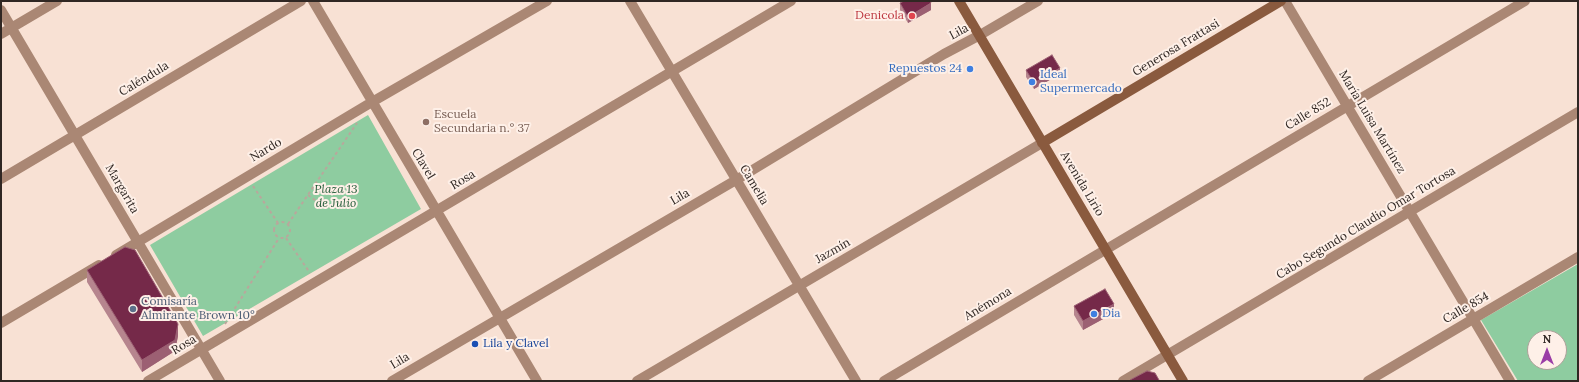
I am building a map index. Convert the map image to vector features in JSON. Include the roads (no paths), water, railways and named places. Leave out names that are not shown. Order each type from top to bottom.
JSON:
[{"type":"main road","name":"Avenida Lirio","points":[[959,1],[1183,381]]},
{"type":"main road","name":"Generosa Frattasi","points":[[1042,143],[1281,1]]},
{"type":"street","points":[[1,34],[57,1]]},
{"type":"street","name":"Caléndula","points":[[1,179],[301,1]]},
{"type":"street","name":"Clavel","points":[[313,1],[537,381]]},
{"type":"street","name":"Nardo","points":[[1,323],[372,102],[547,1]]},
{"type":"street","name":"Camelia","points":[[630,1],[856,381]]},
{"type":"street","name":"Rosa","points":[[148,381],[791,1]]},
{"type":"street","name":"Lila","points":[[392,381],[499,317],[736,180],[944,54],[1038,1]]},
{"type":"street","name":"María Luisa Martínez","points":[[1285,1],[1510,381]]},
{"type":"street","name":"Calle 852","points":[[1106,249],[1525,1]]},
{"type":"street","name":"Margarita","points":[[1,10],[220,381]]},
{"type":"street","name":"Cabo Segundo Claudio Omar Tortosa","points":[[1123,381],[1578,112]]},
{"type":"street","name":"Jazmín","points":[[637,381],[1042,143]]},
{"type":"street","name":"Anémona","points":[[884,381],[1106,249]]},
{"type":"street","name":"Calle 854","points":[[1368,381],[1578,257]]},
{"type":"place","name":"Denicola","points":[[912,16]]},
{"type":"place","name":"Repuestos 24","points":[[970,69]]},
{"type":"place","name":"Ideal Supermercado","points":[[1032,82]]},
{"type":"place","name":"Escuela Secundaria n.° 37","points":[[426,122]]},
{"type":"place","name":"Comisaría Almirante Brown 10°","points":[[133,309]]},
{"type":"place","name":"Dia","points":[[1094,314]]},
{"type":"place","name":"Lila y Clavel","points":[[475,344]]},
{"type":"park label","name":"Plaza 13 de Julio","points":[[336,197]]}]
